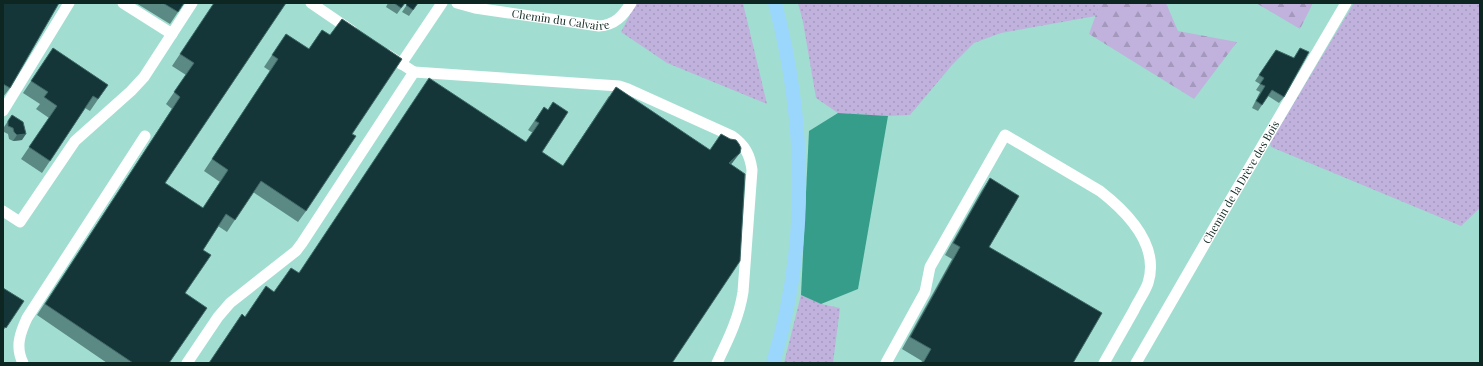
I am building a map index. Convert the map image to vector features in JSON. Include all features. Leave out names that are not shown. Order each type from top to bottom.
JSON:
[{"type":"main road","points":[[773,363],[783,323],[793,268],[799,190],[799,156],[792,84],[786,47],[775,3]]},
{"type":"street","points":[[3,111],[69,3]]},
{"type":"street","points":[[123,3],[172,34]]},
{"type":"street","points":[[3,212],[20,222],[75,141],[144,77],[192,3]]},
{"type":"street","points":[[311,3],[362,38]]},
{"type":"street","points":[[401,64],[442,3]]},
{"type":"street","name":"Chemin du Calvaire","points":[[457,3],[482,9],[599,26],[611,25],[616,22],[631,3]]},
{"type":"street","name":"Chemin de la Drève des Bois","points":[[1136,363],[1346,3]]},
{"type":"street","points":[[382,51],[414,72],[619,86],[732,136],[738,141],[749,154],[752,170],[743,292],[736,324],[717,363]]},
{"type":"street","points":[[187,363],[218,317],[230,303],[292,254],[302,243],[414,72]]},
{"type":"street","points":[[886,363],[925,292],[930,267],[1005,135],[1100,191],[1132,222],[1143,238],[1149,260],[1148,283],[1104,363]]},
{"type":"street","points":[[23,363],[18,344],[20,335],[28,318],[145,136]]},
{"type":"green space","points":[[636,3],[743,3],[767,104],[667,63],[621,32]]},
{"type":"green space","points":[[798,3],[1100,3],[1096,16],[1001,33],[974,43],[952,65],[910,115],[888,116],[838,113],[816,98],[803,22]]},
{"type":"green space","points":[[1100,3],[1166,3],[1178,31],[1237,42],[1194,99],[1089,34]]},
{"type":"green space","points":[[1256,3],[1313,3],[1300,29]]},
{"type":"green space","points":[[1354,3],[1480,3],[1480,208],[1461,226],[1271,147],[1270,143]]},
{"type":"green space","points":[[801,295],[821,304],[840,308],[833,363],[784,363]]},
{"type":"shaded area","points":[[838,113],[888,116],[858,289],[821,304],[801,295],[809,131]]},
{"type":"building","points":[[3,3],[59,3],[10,88],[3,84]]},
{"type":"building","points":[[163,3],[184,3],[178,12]]},
{"type":"building","points":[[214,3],[286,3],[165,183],[203,208],[228,170],[212,159],[278,59],[272,55],[286,34],[309,49],[322,30],[330,35],[342,19],[402,59],[352,134],[356,136],[306,211],[261,181],[235,220],[226,214],[203,250],[211,255],[185,293],[207,308],[169,363],[133,363],[45,304],[180,97],[174,92],[194,63],[180,54]]},
{"type":"building","points":[[394,3],[405,3],[401,8]]},
{"type":"building","points":[[408,3],[418,3],[413,10],[406,5]]},
{"type":"building","points":[[53,48],[108,85],[98,99],[93,96],[50,161],[29,147],[57,106],[44,97],[48,92],[31,81]]},
{"type":"building","points":[[1300,48],[1309,52],[1284,97],[1272,90],[1262,105],[1256,101],[1265,86],[1260,84],[1264,78],[1259,75],[1276,50],[1294,58]]},
{"type":"building","points":[[429,78],[526,142],[539,123],[535,121],[544,107],[548,110],[553,102],[568,112],[542,152],[563,166],[616,87],[710,150],[721,134],[730,139],[736,140],[741,148],[740,153],[729,163],[745,174],[740,261],[672,363],[209,363],[242,314],[245,317],[266,286],[274,292],[291,268],[299,273]]},
{"type":"building","points":[[12,115],[23,122],[26,134],[17,135],[13,128],[8,126],[8,121]]},
{"type":"building","points":[[990,178],[1019,196],[989,247],[1102,313],[1073,363],[923,363],[931,349],[910,337],[960,247],[953,243]]},
{"type":"building","points":[[3,288],[24,301],[6,328],[5,327],[3,330]]}]
